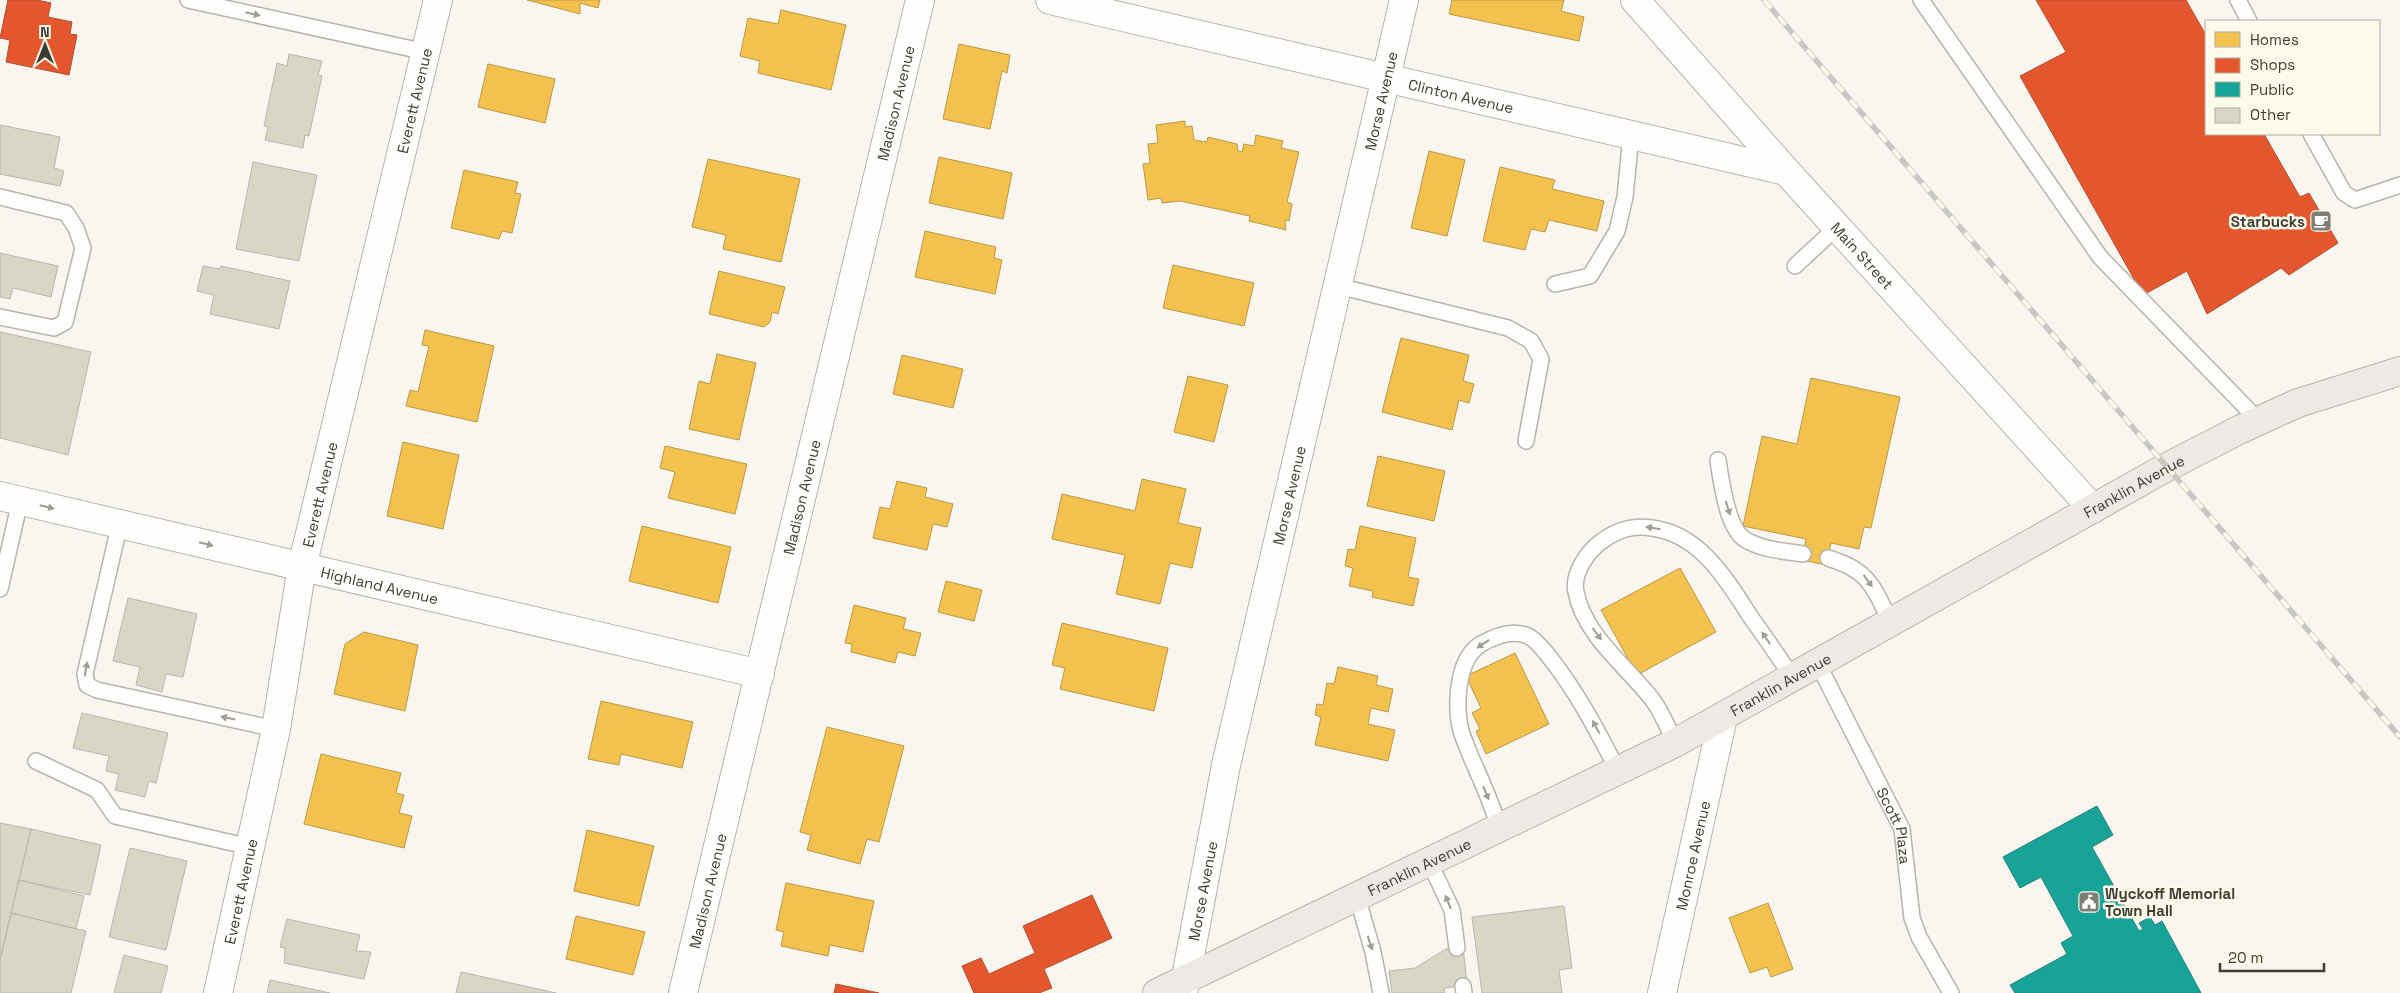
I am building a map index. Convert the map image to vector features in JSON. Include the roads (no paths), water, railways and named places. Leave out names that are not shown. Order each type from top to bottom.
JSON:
[{"type":"main road","name":"Franklin Avenue","points":[[1157,993],[1184,987],[1357,896],[1675,743],[1891,624],[2167,467],[2258,421],[2298,403],[2400,371]]},
{"type":"street","name":"Everett Avenue","points":[[218,993],[276,728],[302,567],[438,0]]},
{"type":"street","name":"Madison Avenue","points":[[684,993],[920,0]]},
{"type":"street","name":"Clinton Avenue","points":[[1050,0],[1786,171]]},
{"type":"street","name":"Morse Avenue","points":[[1184,987],[1226,765],[1404,0]]},
{"type":"street","name":"Main Street","points":[[1635,0],[1786,171],[2092,509]]},
{"type":"street","name":"Highland Avenue","points":[[10,498],[760,674]]},
{"type":"street","name":"Monroe Avenue","points":[[1662,993],[1723,717]]},
{"type":"lane","points":[[188,0],[426,52]]},
{"type":"lane","points":[[1921,0],[2100,257],[2258,421]]},
{"type":"lane","points":[[2238,0],[2248,20]]},
{"type":"lane","points":[[1556,284],[1590,276],[1617,231],[1625,197],[1631,135]]},
{"type":"lane","points":[[2312,135],[2344,193],[2355,200],[2400,185]]},
{"type":"lane","points":[[0,197],[66,213],[76,228],[83,248],[65,322],[54,328],[0,317]]},
{"type":"lane","points":[[1794,266],[1837,227]]},
{"type":"lane","points":[[1338,286],[1508,328],[1531,341],[1541,359],[1526,441]]},
{"type":"lane","points":[[1718,460],[1722,488],[1736,531],[1745,540],[1768,548],[1803,554]]},
{"type":"lane","points":[[0,589],[10,498]]},
{"type":"lane","points":[[120,523],[85,674],[87,685],[97,690],[276,728]]},
{"type":"lane","points":[[1675,743],[1653,700],[1606,646],[1584,616],[1576,591],[1580,566],[1593,547],[1624,528],[1638,526],[1674,533],[1690,543],[1718,569],[1793,678]]},
{"type":"lane","points":[[1828,558],[1846,564],[1864,574],[1877,593],[1891,624]]},
{"type":"lane","points":[[1499,828],[1459,724],[1458,710],[1460,680],[1468,659],[1478,646],[1487,640],[1508,633],[1528,636],[1538,644],[1575,691],[1618,771]]},
{"type":"lane","name":"Scott Plaza","points":[[1818,664],[1902,829],[1912,918],[1919,937],[1951,993]]},
{"type":"lane","points":[[36,761],[97,790],[115,816],[250,847]]},
{"type":"lane","points":[[1429,861],[1452,910],[1457,948]]},
{"type":"lane","points":[[1357,896],[1373,952],[1381,993]]},
{"type":"railway","points":[[1764,0],[2400,737]]},
{"type":"place","name":"Starbucks","points":[[2321,221]]},
{"type":"place","name":"Wyckoff Memorial Town Hall","points":[[2089,902]]}]
